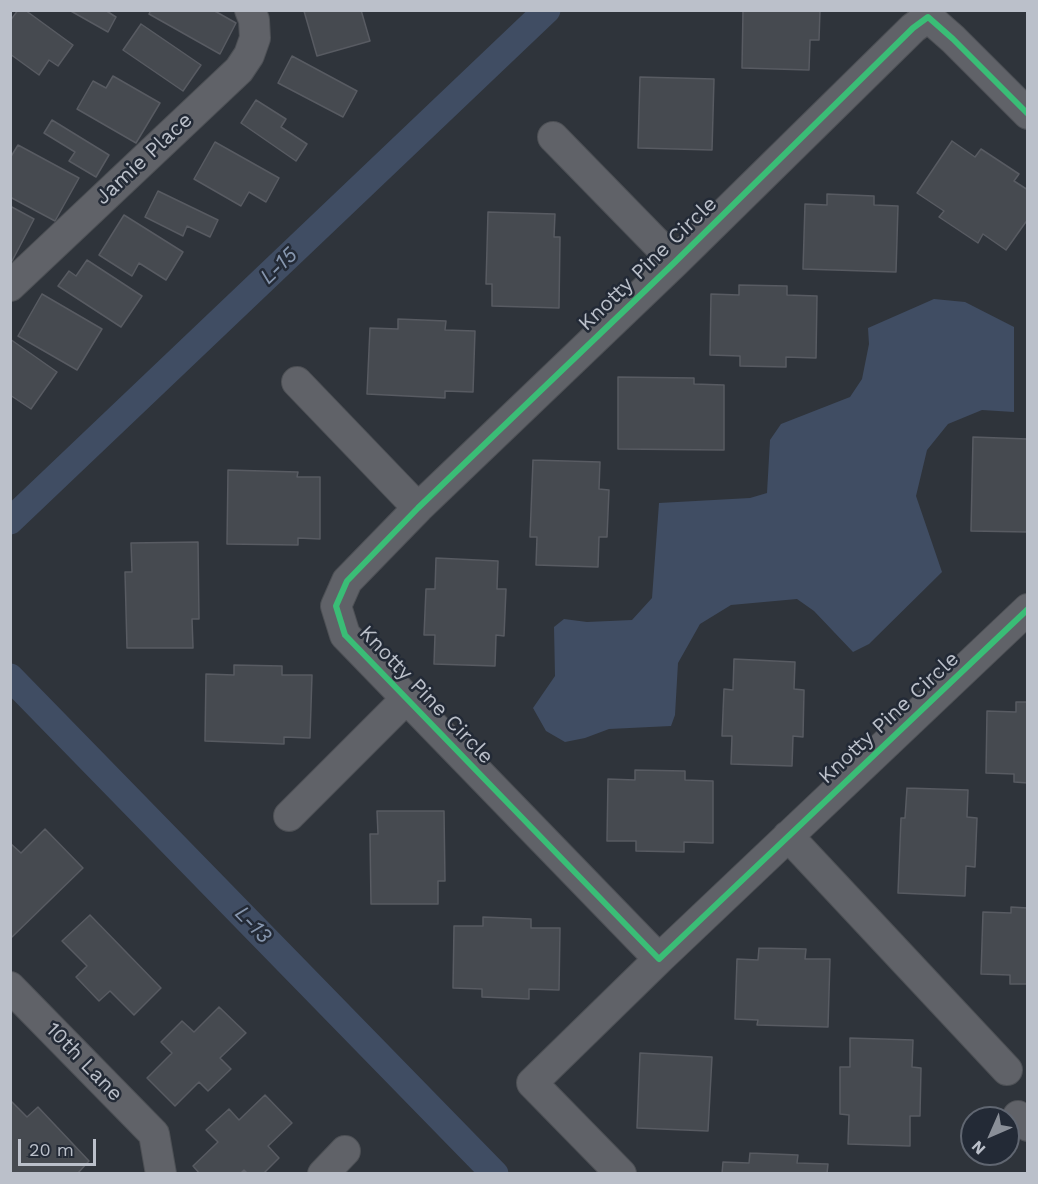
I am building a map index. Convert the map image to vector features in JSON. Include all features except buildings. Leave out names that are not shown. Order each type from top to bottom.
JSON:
[{"type":"street","name":"Knotty Pine Circle","points":[[1028,114],[928,13],[675,262],[418,508],[347,581],[336,606],[345,635],[659,959],[1028,609]]},
{"type":"street","name":"Jamie Place","points":[[10,286],[239,70],[249,55],[255,38],[252,15]]},
{"type":"street","points":[[553,137],[675,262]]},
{"type":"street","points":[[297,382],[418,508]]},
{"type":"street","points":[[290,816],[406,699]]},
{"type":"street","points":[[788,836],[1007,1070]]},
{"type":"street","points":[[621,1173],[532,1083],[659,959]]},
{"type":"street","name":"10th Lane","points":[[10,987],[154,1134],[161,1173]]},
{"type":"street","points":[[323,1173],[345,1151]]},
{"type":"water","points":[[934,299],[965,302],[1014,327],[1014,412],[982,410],[948,424],[927,450],[916,496],[942,572],[869,644],[853,652],[814,611],[797,599],[731,605],[700,624],[678,663],[675,715],[671,726],[609,729],[585,738],[565,742],[546,731],[533,708],[555,676],[554,627],[564,619],[587,622],[632,620],[652,598],[659,503],[750,498],[767,493],[770,440],[781,424],[850,397],[862,379],[869,344],[868,328]]},
{"type":"waterway","name":"L-15","points":[[10,521],[547,10]]},
{"type":"waterway","name":"L-13","points":[[10,677],[495,1174]]},
{"type":"cycle path","points":[[1028,114],[928,17],[913,28],[675,262],[418,508],[347,581],[336,606],[345,635],[659,959],[1028,609]]}]
